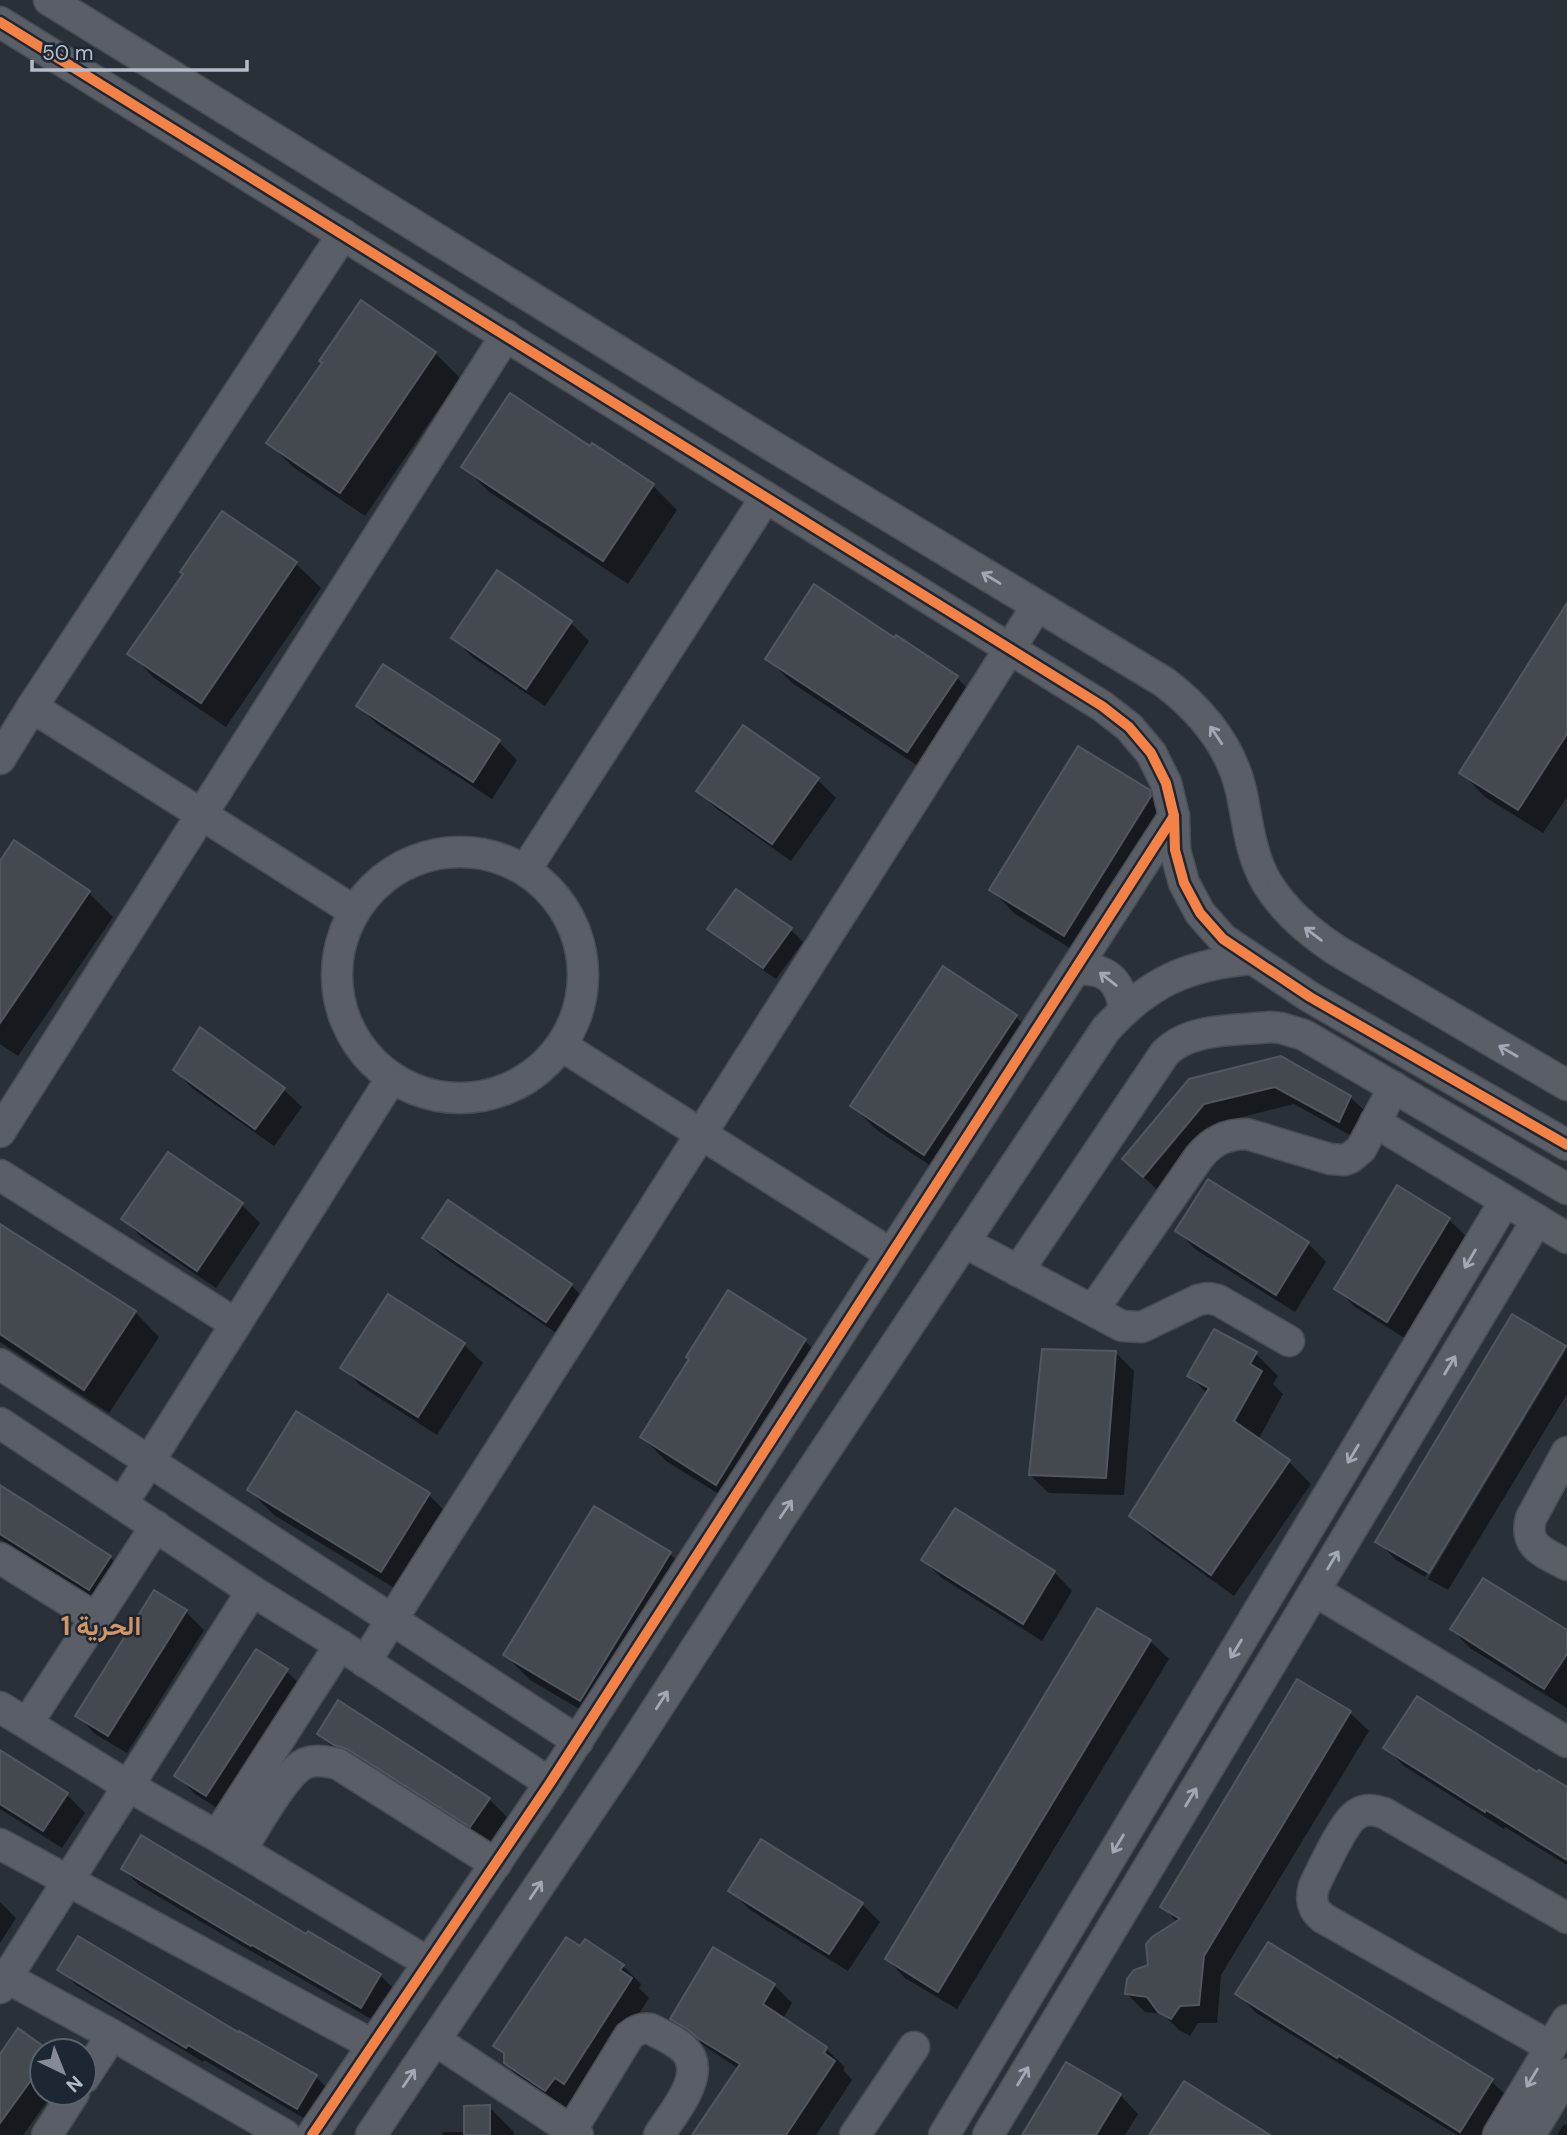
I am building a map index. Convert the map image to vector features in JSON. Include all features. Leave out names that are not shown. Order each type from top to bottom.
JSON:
[{"type":"street","points":[[49,0],[774,447],[1164,682],[1186,699],[1221,741],[1233,765],[1253,851],[1266,881],[1285,908],[1308,932],[1567,1086]]},
{"type":"street","points":[[0,22],[1102,706],[1129,727],[1151,753],[1166,783],[1174,816],[1175,850],[1184,883],[1200,913],[1223,939],[1310,997],[1567,1145]]},
{"type":"street","points":[[200,145],[223,107]]},
{"type":"street","points":[[0,759],[32,706],[343,234]]},
{"type":"street","points":[[0,1132],[506,335]]},
{"type":"street","points":[[526,869],[766,497]]},
{"type":"street","points":[[365,1662],[1037,606]]},
{"type":"street","points":[[32,706],[354,911]]},
{"type":"street","points":[[313,2135],[578,1741],[1174,816]]},
{"type":"street","points":[[451,851],[490,854],[526,869],[557,895],[577,930],[585,970],[579,1010],[562,1046],[535,1074],[502,1092],[464,1099],[426,1095],[391,1079],[363,1053],[345,1020],[336,983],[340,946],[354,911],[380,880],[413,860],[451,851]]},
{"type":"street","points":[[370,2135],[617,1769],[1105,1029],[1124,1009],[1170,978],[1223,961],[1251,959]]},
{"type":"street","points":[[1075,970],[1090,968],[1104,973],[1115,982],[1122,994],[1124,1009]]},
{"type":"street","points":[[1018,1271],[1165,1053],[1182,1040],[1203,1034],[1270,1027],[1304,1035],[1567,1189]]},
{"type":"street","points":[[562,1046],[891,1254]]},
{"type":"street","points":[[122,1504],[391,1079]]},
{"type":"street","points":[[1093,1310],[1199,1157],[1214,1141],[1236,1134],[1247,1134],[1330,1159],[1344,1160],[1361,1149],[1394,1087]]},
{"type":"street","points":[[1375,1122],[1567,1238]]},
{"type":"street","points":[[0,1175],[236,1325]]},
{"type":"street","points":[[944,2135],[1505,1201]]},
{"type":"street","points":[[988,2135],[1537,1220]]},
{"type":"street","points":[[964,1242],[1122,1326],[1142,1327],[1198,1300],[1208,1298],[1218,1300],[1289,1341]]},
{"type":"street","points":[[0,1364],[578,1741]]},
{"type":"street","points":[[1,1426],[550,1783]]},
{"type":"street","points":[[1567,1452],[1528,1527],[1529,1536],[1539,1550],[1567,1565]]},
{"type":"street","points":[[28,1722],[156,1526]]},
{"type":"street","points":[[0,1558],[96,1618]]},
{"type":"street","points":[[251,1591],[68,1882],[2,1980],[112,2035],[285,2135]]},
{"type":"street","points":[[1315,1591],[1567,1742]]},
{"type":"street","points":[[229,1843],[276,1770],[340,1645]]},
{"type":"street","points":[[0,1707],[128,1786],[429,1963]]},
{"type":"street","points":[[276,1770],[305,1763],[327,1761],[338,1764],[496,1864]]},
{"type":"street","points":[[1551,2047],[1323,1918],[1316,1912],[1312,1895],[1314,1886],[1351,1818],[1366,1810],[1376,1810],[1567,1918]]},
{"type":"street","points":[[0,1844],[373,2045]]},
{"type":"street","points":[[1498,2135],[1567,2020]]},
{"type":"street","points":[[435,2039],[574,2133],[629,2036],[645,2028],[651,2029],[684,2049],[693,2066],[690,2085],[659,2135]]},
{"type":"street","points":[[98,2056],[112,2035]]},
{"type":"street","points":[[855,2135],[914,2047]]},
{"type":"street","points":[[1530,2135],[1567,2074]]},
{"type":"street","points":[[47,2135],[65,2107]]},
{"type":"building","points":[[361,300],[436,352],[340,493],[266,443],[322,363],[319,361]]},
{"type":"building","points":[[510,393],[654,484],[603,561],[461,467]]},
{"type":"building","points":[[222,511],[297,562],[201,703],[127,654],[183,574],[180,572]]},
{"type":"building","points":[[497,570],[572,621],[526,689],[451,638]]},
{"type":"building","points":[[814,584],[958,676],[907,752],[765,659]]},
{"type":"building","points":[[1567,603],[1567,734],[1518,810],[1459,773]]},
{"type":"building","points":[[383,664],[500,740],[473,782],[356,706]]},
{"type":"building","points":[[743,725],[819,778],[772,844],[696,791]]},
{"type":"building","points":[[1078,746],[1150,790],[1151,796],[1064,936],[989,890]]},
{"type":"building","points":[[14,840],[90,891],[0,1023],[0,861]]},
{"type":"building","points":[[736,889],[792,928],[763,968],[707,929]]},
{"type":"building","points":[[943,966],[1017,1015],[924,1155],[850,1106]]},
{"type":"building","points":[[200,1027],[285,1088],[255,1129],[173,1070]]},
{"type":"building","points":[[1281,1056],[1351,1096],[1339,1122],[1275,1087],[1204,1104],[1143,1177],[1122,1159],[1189,1079]]},
{"type":"building","points":[[168,1152],[243,1203],[197,1271],[121,1219]]},
{"type":"building","points":[[1208,1179],[1309,1242],[1276,1295],[1175,1231]]},
{"type":"building","points":[[1397,1185],[1450,1218],[1387,1322],[1334,1289]]},
{"type":"building","points":[[448,1200],[572,1284],[546,1322],[422,1238]]},
{"type":"building","points":[[0,1224],[136,1311],[84,1390],[0,1334]]},
{"type":"building","points":[[728,1290],[806,1339],[716,1485],[640,1437]]},
{"type":"building","points":[[388,1294],[465,1343],[418,1417],[340,1368]]},
{"type":"building","points":[[1512,1314],[1566,1346],[1429,1573],[1375,1542]]},
{"type":"building","points":[[1214,1329],[1257,1352],[1250,1364],[1262,1371],[1234,1421],[1290,1460],[1211,1575],[1129,1516],[1209,1388],[1187,1376]]},
{"type":"building","points":[[1042,1349],[1116,1351],[1106,1478],[1029,1475]]},
{"type":"building","points":[[296,1411],[430,1493],[381,1572],[247,1490]]},
{"type":"building","points":[[0,1485],[111,1556],[89,1590],[0,1534]]},
{"type":"building","points":[[594,1506],[671,1552],[580,1701],[503,1655]]},
{"type":"building","points":[[955,1508],[1055,1571],[1023,1624],[921,1560]]},
{"type":"building","points":[[1483,1578],[1567,1630],[1567,1654],[1544,1689],[1450,1629]]},
{"type":"building","points":[[154,1590],[187,1610],[108,1736],[75,1716]]},
{"type":"building","points":[[1097,1608],[1151,1640],[938,1992],[885,1959]]},
{"type":"building","points":[[256,1649],[288,1669],[206,1796],[174,1776]]},
{"type":"building","points":[[1297,1679],[1351,1711],[1204,1956],[1199,2005],[1180,2006],[1171,2019],[1158,2012],[1147,1997],[1125,1994],[1127,1979],[1134,1970],[1148,1965],[1146,1944],[1152,1937],[1180,1919],[1160,1907]]},
{"type":"building","points":[[1417,1696],[1537,1772],[1539,1770],[1567,1787],[1567,1860],[1383,1748]]},
{"type":"building","points":[[338,1700],[490,1798],[470,1827],[347,1749],[334,1745],[317,1734]]},
{"type":"building","points":[[0,1750],[68,1793],[43,1831],[0,1804]]},
{"type":"building","points":[[141,1835],[306,1934],[308,1931],[381,1974],[361,2008],[121,1869]]},
{"type":"building","points":[[761,1839],[863,1903],[829,1954],[728,1891]]},
{"type":"building","points":[[78,1936],[238,2032],[317,2075],[297,2109],[188,2045],[186,2048],[57,1970]]},
{"type":"building","points":[[566,1937],[580,1946],[585,1939],[624,1965],[620,1970],[632,1978],[564,2084],[555,2078],[545,2091],[504,2063],[504,2053],[493,2046]]},
{"type":"building","points":[[1268,1942],[1493,2079],[1460,2132],[1235,1994]]},
{"type":"building","points":[[713,1947],[775,1984],[763,2004],[827,2047],[824,2053],[835,2061],[786,2135],[692,2135],[740,2064],[670,2019]]},
{"type":"building","points":[[18,2028],[31,2037],[28,2037],[28,2084],[0,2123],[0,2054]]},
{"type":"building","points":[[1066,2062],[1121,2094],[1096,2135],[1022,2135]]},
{"type":"building","points":[[1184,2081],[1270,2135],[1149,2135]]},
{"type":"building","points":[[490,2105],[490,2135],[464,2135],[464,2106]]},
{"type":"cycle path","points":[[0,22],[1102,706],[1129,727],[1151,753],[1166,783],[1174,816],[1175,850],[1184,883],[1200,913],[1223,939],[1310,997],[1567,1145]]},
{"type":"cycle path","points":[[312,2135],[550,1783],[1174,816]]},
{"type":"district","name":"الحرية 1","points":[[101,1626]]}]
